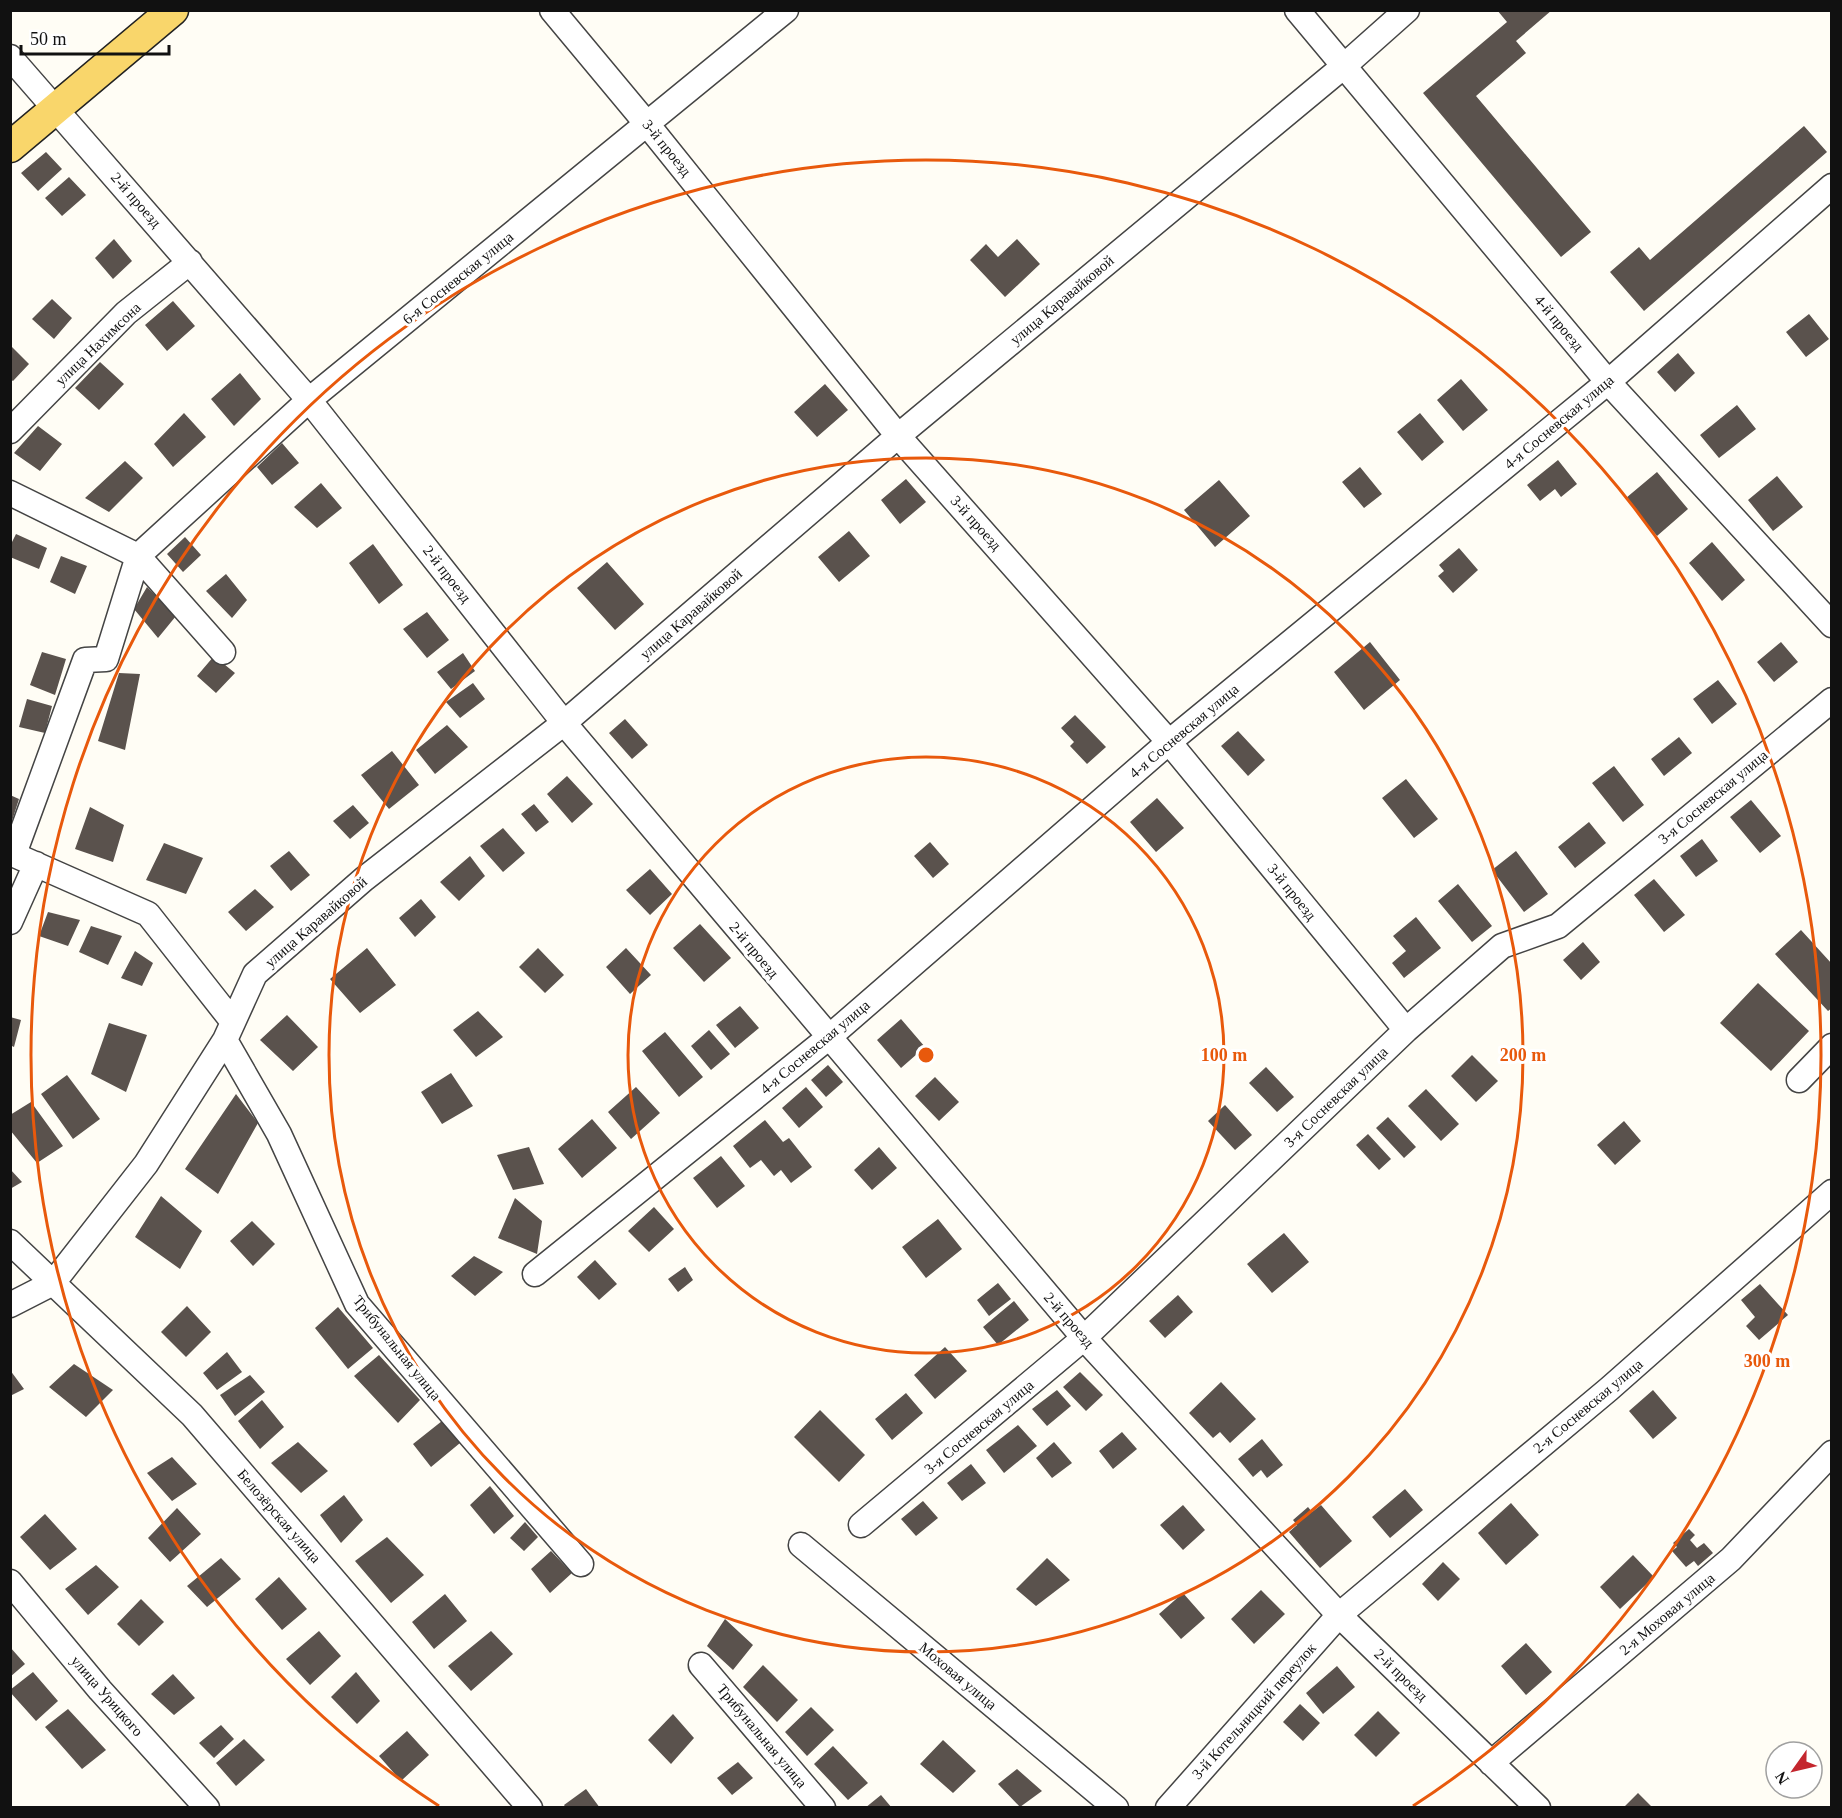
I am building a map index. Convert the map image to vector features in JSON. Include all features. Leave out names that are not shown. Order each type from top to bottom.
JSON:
[{"type":"main road","points":[[10,147],[173,10]]},
{"type":"street","name":"3-й проезд","points":[[552,10],[647,124],[898,436],[1170,742],[1406,1030]]},
{"type":"street","name":"6-я Сосневская улица","points":[[138,556],[309,400],[786,10]]},
{"type":"street","name":"4-й проезд","points":[[1297,10],[1608,382],[1832,625]]},
{"type":"street","name":"улица Каравайковой","points":[[53,1283],[146,1164],[229,1031],[255,974],[364,879],[564,723],[898,436],[1344,66],[1407,10]]},
{"type":"street","name":"2-й проезд","points":[[10,57],[309,400],[564,723],[1084,1338],[1340,1615],[1538,1808]]},
{"type":"street","name":"4-я Сосневская улица","points":[[535,1274],[828,1038],[1170,742],[1608,382],[1832,186]]},
{"type":"street","name":"улица Нахимсона","points":[[10,431],[126,313],[190,262]]},
{"type":"street","points":[[10,493],[138,556],[223,652]]},
{"type":"street","points":[[10,922],[20,857],[85,660],[106,659],[138,556]]},
{"type":"street","name":"3-я Сосневская улица","points":[[861,1525],[1084,1338],[1406,1030],[1502,946],[1558,926],[1832,699]]},
{"type":"street","name":"Трибунальная улица","points":[[20,857],[148,914],[229,1031],[357,1304],[581,1564]]},
{"type":"street","points":[[1799,1080],[1832,1046]]},
{"type":"street","name":"2-я Сосневская улица","points":[[1340,1615],[1609,1389],[1832,1192]]},
{"type":"street","name":"Белозёрская улица","points":[[10,1242],[192,1415],[530,1808]]},
{"type":"street","points":[[10,1305],[53,1283]]},
{"type":"street","name":"2-я Моховая улица","points":[[1491,1763],[1731,1559],[1832,1453]]},
{"type":"street","name":"Моховая улица","points":[[801,1545],[1116,1808]]},
{"type":"street","name":"улица Урицкого","points":[[10,1582],[100,1690],[207,1808]]},
{"type":"street","name":"3-й Котельницкий переулок","points":[[1168,1808],[1340,1615]]},
{"type":"street","name":"Трибунальная улица","points":[[701,1665],[823,1808]]},
{"type":"building","points":[[1497,10],[1552,10],[1516,41],[1526,53],[1476,96],[1591,232],[1561,257],[1423,93],[1507,22]]},
{"type":"building","points":[[1804,126],[1827,152],[1644,311],[1610,272],[1639,247],[1650,260]]},
{"type":"building","points":[[46,152],[62,169],[38,191],[21,173]]},
{"type":"building","points":[[69,177],[86,195],[62,216],[45,198]]},
{"type":"building","points":[[114,239],[132,261],[113,279],[95,258]]},
{"type":"building","points":[[1017,239],[1040,264],[1005,297],[970,260],[986,244],[998,257]]},
{"type":"building","points":[[52,299],[72,318],[54,339],[32,319]]},
{"type":"building","points":[[173,301],[195,326],[167,351],[145,325]]},
{"type":"building","points":[[1809,314],[1829,339],[1806,357],[1786,332]]},
{"type":"building","points":[[12,347],[29,364],[13,381],[10,379]]},
{"type":"building","points":[[1678,353],[1695,373],[1675,392],[1657,372]]},
{"type":"building","points":[[100,362],[124,384],[99,410],[75,388]]},
{"type":"building","points":[[240,373],[261,399],[234,426],[211,399]]},
{"type":"building","points":[[1461,379],[1488,410],[1463,431],[1437,400]]},
{"type":"building","points":[[825,384],[848,410],[817,437],[794,412]]},
{"type":"building","points":[[1737,405],[1756,429],[1719,458],[1700,435]]},
{"type":"building","points":[[184,413],[206,437],[173,467],[154,444]]},
{"type":"building","points":[[1420,413],[1444,442],[1422,461],[1397,432]]},
{"type":"building","points":[[38,426],[62,444],[40,471],[14,453]]},
{"type":"building","points":[[282,443],[299,463],[272,485],[257,467]]},
{"type":"building","points":[[1558,460],[1577,484],[1561,497],[1555,489],[1540,501],[1527,485]]},
{"type":"building","points":[[125,461],[143,478],[109,512],[85,498]]},
{"type":"building","points":[[1360,467],[1382,494],[1364,508],[1342,482]]},
{"type":"building","points":[[1657,472],[1688,509],[1657,536],[1626,498]]},
{"type":"building","points":[[1777,476],[1803,507],[1773,531],[1748,500]]},
{"type":"building","points":[[906,479],[926,502],[900,524],[881,500]]},
{"type":"building","points":[[1219,480],[1250,516],[1215,547],[1184,510]]},
{"type":"building","points":[[321,483],[342,508],[317,528],[294,507]]},
{"type":"building","points":[[849,531],[870,556],[839,582],[818,557]]},
{"type":"building","points":[[16,534],[47,548],[39,569],[10,557],[10,546]]},
{"type":"building","points":[[185,537],[201,555],[183,572],[167,554]]},
{"type":"building","points":[[1712,542],[1745,580],[1722,601],[1689,563]]},
{"type":"building","points":[[373,544],[403,585],[379,604],[349,563]]},
{"type":"building","points":[[1459,548],[1478,570],[1453,593],[1438,576],[1444,571],[1439,565]]},
{"type":"building","points":[[61,556],[87,566],[75,594],[50,582]]},
{"type":"building","points":[[607,562],[644,604],[615,630],[577,588]]},
{"type":"building","points":[[226,574],[247,600],[232,618],[206,591]]},
{"type":"building","points":[[147,587],[176,616],[158,638],[134,609]]},
{"type":"building","points":[[427,612],[449,640],[427,658],[403,629]]},
{"type":"building","points":[[1370,642],[1400,680],[1364,710],[1334,672]]},
{"type":"building","points":[[1781,642],[1798,662],[1774,682],[1757,662]]},
{"type":"building","points":[[42,652],[66,659],[55,695],[30,685]]},
{"type":"building","points":[[463,653],[475,671],[451,689],[437,672]]},
{"type":"building","points":[[214,656],[235,673],[216,693],[197,676]]},
{"type":"building","points":[[119,673],[140,674],[125,750],[98,741]]},
{"type":"building","points":[[1718,680],[1737,704],[1712,724],[1693,699]]},
{"type":"building","points":[[473,683],[485,699],[460,718],[446,702]]},
{"type":"building","points":[[27,699],[52,706],[45,733],[19,727]]},
{"type":"building","points":[[1075,715],[1106,747],[1087,764],[1070,746],[1074,742],[1061,728]]},
{"type":"building","points":[[625,719],[648,745],[632,759],[609,733]]},
{"type":"building","points":[[447,725],[468,747],[435,774],[416,750]]},
{"type":"building","points":[[1238,731],[1265,760],[1248,776],[1221,746]]},
{"type":"building","points":[[1679,737],[1692,753],[1664,776],[1651,759]]},
{"type":"building","points":[[392,751],[419,785],[389,809],[361,775]]},
{"type":"building","points":[[1614,766],[1644,805],[1623,822],[1592,783]]},
{"type":"building","points":[[567,776],[593,804],[572,823],[547,794]]},
{"type":"building","points":[[1406,779],[1438,819],[1414,838],[1382,798]]},
{"type":"building","points":[[10,795],[19,799],[11,824],[10,823]]},
{"type":"building","points":[[1157,798],[1184,828],[1156,852],[1130,822]]},
{"type":"building","points":[[1751,800],[1781,836],[1760,853],[1730,817]]},
{"type":"building","points":[[534,804],[549,822],[536,832],[521,814]]},
{"type":"building","points":[[353,805],[369,823],[350,839],[333,821]]},
{"type":"building","points":[[90,807],[124,825],[113,862],[75,849]]},
{"type":"building","points":[[1589,822],[1606,843],[1575,868],[1558,847]]},
{"type":"building","points":[[503,828],[525,853],[503,872],[480,846]]},
{"type":"building","points":[[1702,839],[1718,861],[1696,877],[1680,856]]},
{"type":"building","points":[[930,842],[949,864],[933,878],[914,856]]},
{"type":"building","points":[[164,843],[203,858],[186,894],[146,880]]},
{"type":"building","points":[[289,851],[310,875],[291,891],[270,866]]},
{"type":"building","points":[[1516,851],[1548,894],[1524,912],[1492,870]]},
{"type":"building","points":[[470,856],[485,876],[459,901],[440,882]]},
{"type":"building","points":[[650,869],[672,894],[650,915],[626,890]]},
{"type":"building","points":[[1654,879],[1685,915],[1664,932],[1634,895]]},
{"type":"building","points":[[1458,884],[1492,926],[1472,942],[1438,901]]},
{"type":"building","points":[[255,889],[274,907],[246,931],[228,912]]},
{"type":"building","points":[[421,899],[436,917],[415,937],[399,918]]},
{"type":"building","points":[[48,912],[80,920],[68,946],[39,936]]},
{"type":"building","points":[[1416,917],[1441,948],[1404,978],[1392,963],[1406,951],[1393,936]]},
{"type":"building","points":[[700,924],[731,958],[704,982],[673,948]]},
{"type":"building","points":[[91,926],[122,936],[108,965],[79,952]]},
{"type":"building","points":[[1801,930],[1832,964],[1832,1008],[1828,1011],[1775,954]]},
{"type":"building","points":[[1583,942],[1600,962],[1581,980],[1563,960]]},
{"type":"building","points":[[367,948],[396,985],[360,1013],[330,979]]},
{"type":"building","points":[[538,948],[564,975],[545,993],[519,967]]},
{"type":"building","points":[[626,948],[651,975],[630,994],[606,967]]},
{"type":"building","points":[[135,951],[153,963],[142,986],[121,978]]},
{"type":"building","points":[[1758,983],[1809,1031],[1771,1071],[1720,1023]]},
{"type":"building","points":[[740,1006],[759,1028],[735,1048],[716,1025]]},
{"type":"building","points":[[478,1011],[503,1037],[476,1057],[453,1030]]},
{"type":"building","points":[[287,1015],[318,1047],[293,1071],[260,1040]]},
{"type":"building","points":[[10,1017],[21,1020],[14,1047],[10,1045]]},
{"type":"building","points":[[901,1019],[925,1047],[901,1068],[877,1040]]},
{"type":"building","points":[[109,1023],[147,1035],[126,1092],[91,1074]]},
{"type":"building","points":[[709,1030],[730,1054],[711,1070],[691,1046]]},
{"type":"building","points":[[665,1032],[703,1077],[679,1097],[642,1051]]},
{"type":"building","points":[[1472,1055],[1498,1081],[1476,1102],[1451,1076]]},
{"type":"building","points":[[828,1065],[843,1082],[826,1097],[811,1080]]},
{"type":"building","points":[[1266,1067],[1294,1097],[1277,1112],[1249,1083]]},
{"type":"building","points":[[451,1073],[473,1106],[442,1124],[421,1092]]},
{"type":"building","points":[[67,1075],[100,1119],[73,1139],[41,1094]]},
{"type":"building","points":[[935,1077],[959,1102],[939,1121],[915,1096]]},
{"type":"building","points":[[636,1087],[660,1113],[631,1139],[608,1112]]},
{"type":"building","points":[[806,1087],[823,1107],[799,1128],[782,1108]]},
{"type":"building","points":[[1426,1089],[1459,1124],[1441,1141],[1408,1106]]},
{"type":"building","points":[[236,1094],[258,1123],[218,1194],[185,1169]]},
{"type":"building","points":[[31,1102],[63,1146],[37,1163],[10,1130],[10,1115]]},
{"type":"building","points":[[1225,1105],[1252,1135],[1235,1150],[1208,1121]]},
{"type":"building","points":[[1388,1117],[1416,1147],[1404,1158],[1376,1128]]},
{"type":"building","points":[[592,1119],[617,1148],[582,1178],[558,1149]]},
{"type":"building","points":[[765,1120],[783,1142],[789,1138],[812,1167],[791,1183],[781,1170],[774,1176],[761,1160],[750,1168],[733,1146]]},
{"type":"building","points":[[1624,1121],[1641,1141],[1615,1165],[1597,1145]]},
{"type":"building","points":[[1368,1134],[1391,1159],[1379,1170],[1356,1145]]},
{"type":"building","points":[[529,1147],[544,1184],[513,1190],[497,1155]]},
{"type":"building","points":[[879,1147],[897,1168],[872,1190],[854,1170]]},
{"type":"building","points":[[721,1156],[745,1186],[717,1208],[693,1178]]},
{"type":"building","points":[[10,1169],[22,1182],[10,1189]]},
{"type":"building","points":[[161,1196],[202,1231],[180,1269],[135,1237]]},
{"type":"building","points":[[515,1198],[542,1221],[537,1254],[498,1238]]},
{"type":"building","points":[[654,1207],[674,1229],[649,1252],[628,1231]]},
{"type":"building","points":[[938,1219],[962,1249],[926,1278],[902,1247]]},
{"type":"building","points":[[252,1221],[275,1244],[253,1266],[230,1241]]},
{"type":"building","points":[[1284,1233],[1309,1262],[1272,1293],[1247,1264]]},
{"type":"building","points":[[474,1256],[503,1272],[475,1296],[451,1276]]},
{"type":"building","points":[[595,1260],[617,1284],[599,1300],[577,1277]]},
{"type":"building","points":[[685,1267],[693,1280],[678,1292],[668,1279]]},
{"type":"building","points":[[998,1283],[1011,1299],[989,1316],[977,1300]]},
{"type":"building","points":[[1760,1284],[1788,1315],[1759,1340],[1746,1326],[1755,1317],[1741,1300]]},
{"type":"building","points":[[1178,1295],[1193,1312],[1165,1338],[1149,1321]]},
{"type":"building","points":[[1014,1301],[1029,1320],[998,1345],[983,1327]]},
{"type":"building","points":[[187,1306],[211,1332],[186,1357],[161,1332]]},
{"type":"building","points":[[338,1307],[373,1348],[348,1369],[315,1328]]},
{"type":"building","points":[[945,1347],[967,1371],[935,1399],[914,1375]]},
{"type":"building","points":[[227,1352],[242,1372],[217,1390],[203,1373]]},
{"type":"building","points":[[379,1355],[420,1400],[398,1423],[354,1376]]},
{"type":"building","points":[[74,1364],[113,1390],[86,1417],[49,1387]]},
{"type":"building","points":[[10,1370],[24,1389],[10,1396]]},
{"type":"building","points":[[1080,1372],[1103,1395],[1086,1411],[1063,1387]]},
{"type":"building","points":[[250,1375],[265,1392],[235,1416],[220,1395]]},
{"type":"building","points":[[1221,1382],[1256,1419],[1230,1443],[1220,1432],[1213,1438],[1189,1413]]},
{"type":"building","points":[[1057,1390],[1071,1406],[1047,1426],[1032,1409]]},
{"type":"building","points":[[1653,1390],[1677,1418],[1653,1439],[1629,1411]]},
{"type":"building","points":[[906,1393],[923,1413],[892,1440],[875,1419]]},
{"type":"building","points":[[262,1400],[284,1427],[260,1449],[238,1421]]},
{"type":"building","points":[[820,1410],[865,1455],[839,1482],[794,1437]]},
{"type":"building","points":[[442,1421],[460,1443],[431,1467],[413,1444]]},
{"type":"building","points":[[1018,1425],[1037,1446],[1004,1473],[986,1450]]},
{"type":"building","points":[[1122,1432],[1137,1449],[1113,1469],[1099,1451]]},
{"type":"building","points":[[1262,1439],[1283,1465],[1267,1478],[1261,1470],[1253,1477],[1238,1459]]},
{"type":"building","points":[[298,1442],[328,1471],[301,1493],[271,1463]]},
{"type":"building","points":[[1054,1442],[1072,1463],[1052,1478],[1036,1458]]},
{"type":"building","points":[[172,1457],[197,1484],[172,1501],[147,1473]]},
{"type":"building","points":[[971,1464],[986,1483],[962,1501],[947,1483]]},
{"type":"building","points":[[490,1486],[514,1516],[494,1534],[470,1505]]},
{"type":"building","points":[[1405,1489],[1423,1510],[1390,1538],[1372,1517]]},
{"type":"building","points":[[344,1495],[363,1520],[341,1543],[320,1515]]},
{"type":"building","points":[[923,1501],[938,1518],[916,1536],[901,1519]]},
{"type":"building","points":[[1511,1503],[1539,1535],[1506,1565],[1478,1533]]},
{"type":"building","points":[[1183,1505],[1205,1530],[1183,1550],[1160,1525]]},
{"type":"building","points":[[1321,1505],[1352,1541],[1320,1568],[1289,1532],[1297,1525],[1293,1520],[1308,1507],[1312,1512]]},
{"type":"building","points":[[177,1508],[201,1534],[170,1562],[148,1538]]},
{"type":"building","points":[[45,1514],[77,1549],[50,1570],[20,1537]]},
{"type":"building","points":[[525,1522],[538,1537],[524,1551],[510,1538]]},
{"type":"building","points":[[1689,1529],[1695,1535],[1690,1540],[1697,1548],[1704,1543],[1713,1553],[1698,1566],[1694,1561],[1686,1567],[1672,1551],[1677,1547],[1673,1543]]},
{"type":"building","points":[[387,1537],[424,1575],[391,1603],[355,1561]]},
{"type":"building","points":[[551,1551],[572,1573],[550,1593],[531,1569]]},
{"type":"building","points":[[1633,1555],[1654,1577],[1620,1609],[1600,1587]]},
{"type":"building","points":[[221,1558],[241,1579],[207,1607],[187,1586]]},
{"type":"building","points":[[1047,1558],[1070,1580],[1036,1606],[1016,1589]]},
{"type":"building","points":[[1443,1562],[1460,1579],[1438,1601],[1422,1584]]},
{"type":"building","points":[[96,1565],[119,1587],[88,1615],[65,1589]]},
{"type":"building","points":[[279,1577],[307,1609],[282,1630],[255,1599]]},
{"type":"building","points":[[1261,1590],[1285,1614],[1254,1644],[1231,1619]]},
{"type":"building","points":[[1183,1593],[1205,1618],[1181,1639],[1159,1614]]},
{"type":"building","points":[[445,1594],[467,1621],[434,1649],[412,1622]]},
{"type":"building","points":[[141,1599],[164,1622],[139,1646],[117,1624]]},
{"type":"building","points":[[725,1619],[753,1645],[733,1670],[707,1646]]},
{"type":"building","points":[[319,1631],[341,1656],[310,1685],[286,1659]]},
{"type":"building","points":[[491,1631],[513,1654],[471,1691],[448,1666]]},
{"type":"building","points":[[1526,1643],[1552,1672],[1526,1695],[1501,1666]]},
{"type":"building","points":[[10,1647],[25,1664],[10,1677]]},
{"type":"building","points":[[763,1665],[798,1700],[777,1722],[743,1687]]},
{"type":"building","points":[[1337,1666],[1355,1687],[1323,1714],[1306,1693]]},
{"type":"building","points":[[33,1672],[58,1701],[36,1721],[10,1692]]},
{"type":"building","points":[[356,1672],[380,1701],[357,1724],[331,1697]]},
{"type":"building","points":[[173,1674],[195,1698],[174,1715],[151,1694]]},
{"type":"building","points":[[1300,1704],[1320,1723],[1303,1741],[1283,1722]]},
{"type":"building","points":[[811,1707],[834,1730],[807,1756],[785,1732]]},
{"type":"building","points":[[68,1709],[106,1750],[82,1769],[45,1727]]},
{"type":"building","points":[[1378,1711],[1400,1733],[1376,1757],[1354,1735]]},
{"type":"building","points":[[673,1714],[694,1738],[671,1764],[648,1740]]},
{"type":"building","points":[[221,1725],[234,1739],[214,1758],[199,1743]]},
{"type":"building","points":[[407,1731],[429,1755],[401,1781],[379,1756]]},
{"type":"building","points":[[244,1739],[265,1760],[236,1786],[216,1763]]},
{"type":"building","points":[[943,1740],[976,1771],[953,1793],[920,1764]]},
{"type":"building","points":[[833,1746],[868,1783],[848,1800],[814,1764]]},
{"type":"building","points":[[738,1762],[753,1778],[732,1795],[717,1778]]},
{"type":"building","points":[[1017,1769],[1042,1791],[1020,1807],[998,1784]]},
{"type":"building","points":[[586,1789],[600,1808],[566,1808],[564,1805]]},
{"type":"building","points":[[1638,1793],[1653,1808],[1623,1808]]},
{"type":"building","points":[[881,1795],[892,1808],[865,1808]]}]
